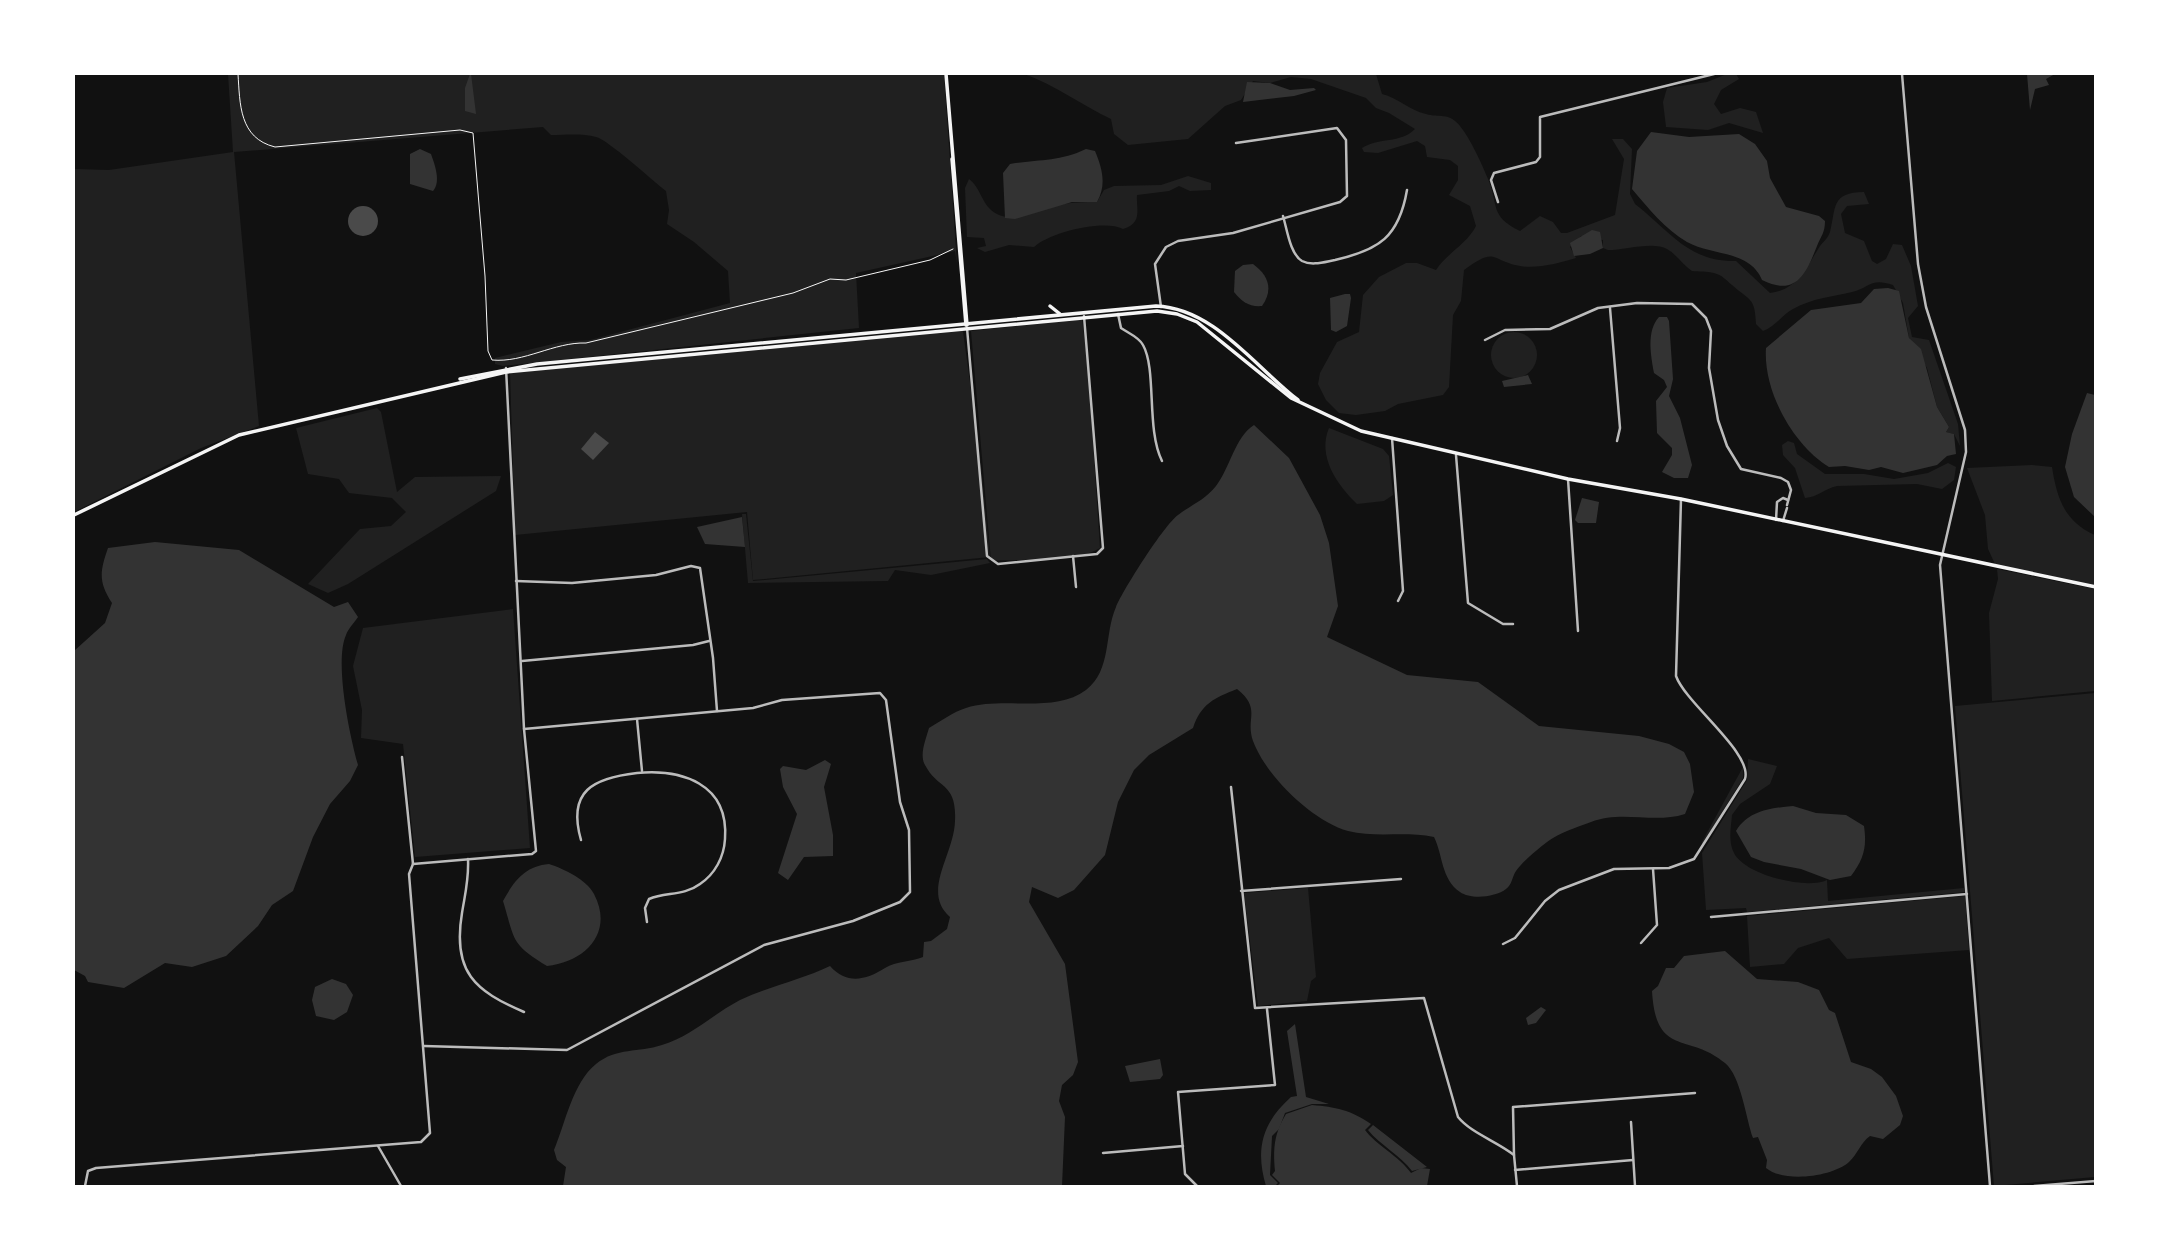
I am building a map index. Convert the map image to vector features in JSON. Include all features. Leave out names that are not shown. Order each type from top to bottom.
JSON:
[{"type":"main road","points":[[946,74],[966,325]]},
{"type":"main road","points":[[952,142],[966,325]]},
{"type":"main road","points":[[1051,306],[1062,315]]},
{"type":"main road","points":[[966,325],[1062,315],[1118,314],[1161,309]]},
{"type":"main road","points":[[74,515],[205,448],[239,435],[506,370],[966,325],[1161,309],[1188,312],[1206,322],[1308,407],[1353,428],[1567,479],[1681,499],[2095,587]]},
{"type":"main road","points":[[967,313],[977,322]]},
{"type":"street","points":[[1497,202],[1491,180],[1494,173],[1535,162],[1540,157],[1539,117],[1714,74]]},
{"type":"street","points":[[1902,74],[1918,264],[1926,307],[1965,430],[1966,452],[1941,555],[1990,1186]]},
{"type":"street","points":[[1161,309],[1155,264],[1166,247],[1178,241],[1233,233],[1283,216],[1340,202],[1347,196],[1344,133],[1337,128],[1326,127],[1236,143]]},
{"type":"street","points":[[1283,216],[1294,250],[1301,260],[1314,264],[1325,262],[1362,254],[1380,244],[1398,220],[1407,190]]},
{"type":"street","points":[[1485,340],[1505,330],[1550,329],[1587,310],[1637,303],[1692,304],[1706,318],[1711,331],[1711,388],[1727,446],[1741,469],[1788,482],[1783,521]]},
{"type":"street","points":[[1610,308],[1620,428],[1617,440]]},
{"type":"street","points":[[1118,314],[1121,328],[1140,341],[1147,356],[1156,445],[1162,461]]},
{"type":"street","points":[[966,325],[987,556],[998,564],[1102,552],[1084,315]]},
{"type":"street","points":[[413,864],[532,854],[536,851],[524,729],[506,370]]},
{"type":"street","points":[[1392,438],[1403,591],[1398,601]]},
{"type":"street","points":[[1456,454],[1468,603],[1503,624],[1513,624]]},
{"type":"street","points":[[1567,479],[1578,631]]},
{"type":"street","points":[[1776,520],[1777,502],[1783,498],[1787,504]]},
{"type":"street","points":[[1503,944],[1515,938],[1545,901],[1559,890],[1614,869],[1653,869],[1679,865],[1699,854],[1746,774],[1742,758],[1685,694],[1676,676],[1681,499]]},
{"type":"street","points":[[1073,556],[1076,587]]},
{"type":"street","points":[[516,581],[572,583],[656,575],[696,566],[702,573],[717,711]]},
{"type":"street","points":[[522,661],[693,645],[709,640]]},
{"type":"street","points":[[424,1046],[567,1050],[764,945],[853,921],[907,898],[911,885],[909,830],[900,802],[894,742],[884,696],[873,691],[782,700],[753,708],[524,729]]},
{"type":"street","points":[[637,719],[642,773]]},
{"type":"street","points":[[85,1186],[88,1171],[96,1168],[421,1142],[430,1133],[409,874],[413,864],[402,757]]},
{"type":"street","points":[[581,840],[577,811],[587,788],[608,776],[676,773],[701,784],[720,807],[726,834],[722,856],[710,876],[690,891],[649,900],[645,908],[646,922]]},
{"type":"street","points":[[1231,787],[1253,1005],[1258,1010],[1424,998],[1458,1117],[1464,1124],[1496,1141],[1514,1155]]},
{"type":"street","points":[[468,859],[469,885],[460,925],[466,968],[485,994],[524,1012]]},
{"type":"street","points":[[1641,943],[1657,925],[1653,869]]},
{"type":"street","points":[[1241,891],[1401,879]]},
{"type":"street","points":[[1712,917],[1967,894]]},
{"type":"street","points":[[1197,1186],[1185,1174],[1178,1093],[1275,1085],[1267,1009]]},
{"type":"street","points":[[1517,1186],[1513,1107],[1695,1093]]},
{"type":"street","points":[[1631,1122],[1635,1186]]},
{"type":"street","points":[[378,1146],[401,1186]]},
{"type":"street","points":[[1103,1153],[1182,1146]]},
{"type":"street","points":[[1515,1170],[1633,1160]]},
{"type":"street","points":[[2034,1186],[2095,1181]]},
{"type":"path","points":[[238,74],[240,108],[245,124],[256,138],[275,147],[460,130],[473,132],[477,211],[485,265],[488,351],[490,359],[495,361],[519,358],[570,342],[591,342],[793,293],[830,279],[846,280],[930,260],[953,249]]},
{"type":"shaded area","points":[[228,74],[944,74],[957,264],[955,251],[856,273],[859,328],[503,366],[495,364],[495,358],[561,342],[590,340],[730,303],[728,271],[694,242],[667,224],[669,210],[666,191],[620,152],[596,137],[551,135],[543,127],[234,152],[259,426],[201,448],[74,512],[74,169],[109,170],[233,152]]},
{"type":"shaded area","points":[[470,74],[476,114],[465,111],[465,88]]},
{"type":"shaded area","points":[[1024,74],[1376,74],[1382,94],[1420,112],[1448,117],[1460,126],[1482,166],[1499,215],[1520,231],[1540,216],[1553,222],[1561,233],[1567,233],[1615,215],[1624,159],[1612,139],[1623,139],[1632,149],[1630,194],[1635,204],[1692,251],[1719,260],[1736,261],[1770,293],[1788,287],[1801,276],[1829,234],[1840,198],[1864,192],[1869,204],[1847,206],[1841,214],[1845,233],[1864,241],[1872,261],[1877,264],[1886,259],[1893,244],[1902,245],[1911,266],[1918,306],[1908,318],[1912,337],[1929,340],[1958,424],[1960,446],[1954,434],[1946,432],[1949,427],[1937,407],[1927,368],[1909,338],[1903,303],[1893,285],[1875,283],[1852,292],[1808,302],[1789,311],[1763,331],[1756,324],[1750,300],[1719,275],[1692,271],[1670,251],[1661,247],[1608,250],[1603,248],[1603,240],[1581,236],[1570,247],[1576,258],[1570,260],[1527,267],[1488,257],[1464,270],[1461,301],[1453,315],[1449,387],[1443,395],[1398,404],[1385,411],[1356,415],[1339,413],[1326,400],[1318,384],[1320,373],[1337,342],[1359,332],[1363,295],[1379,277],[1406,263],[1417,263],[1436,270],[1468,238],[1476,226],[1470,206],[1449,195],[1458,180],[1458,166],[1450,160],[1427,157],[1425,146],[1417,141],[1378,153],[1364,152],[1362,148],[1375,142],[1403,137],[1415,129],[1376,108],[1366,98],[1311,79],[1291,77],[1270,83],[1253,81],[1241,100],[1225,106],[1188,139],[1128,145],[1114,134],[1111,119]]},
{"type":"shaded area","points":[[1727,74],[1736,74],[1739,79],[1721,90],[1714,104],[1721,114],[1740,108],[1756,112],[1763,133],[1729,123],[1708,130],[1666,127],[1663,102],[1667,88],[1707,82]]},
{"type":"shaded area","points":[[2027,74],[2055,74],[2046,79],[2049,85],[2035,89],[2030,110]]},
{"type":"shaded area","points":[[1247,82],[1270,83],[1290,90],[1316,90],[1294,96],[1243,102]]},
{"type":"shaded area","points":[[1651,132],[1689,137],[1739,134],[1755,144],[1767,161],[1770,178],[1786,207],[1819,216],[1825,221],[1824,232],[1804,274],[1791,284],[1774,285],[1762,280],[1749,263],[1740,258],[1697,246],[1672,231],[1632,189],[1637,151]]},
{"type":"shaded area","points":[[420,149],[431,154],[434,163],[437,178],[433,191],[410,184],[410,154]]},
{"type":"shaded area","points":[[1086,149],[1095,151],[1101,170],[1103,182],[1097,202],[1072,202],[1015,219],[1005,218],[1003,173],[1010,164],[1058,158]]},
{"type":"shaded area","points":[[1188,176],[1211,183],[1211,190],[1190,191],[1179,186],[1169,191],[1137,195],[1136,220],[1123,229],[1115,226],[1091,226],[1052,236],[1034,247],[1009,245],[985,252],[977,248],[986,246],[984,238],[967,237],[965,188],[969,179],[991,210],[999,215],[1015,217],[1064,204],[1097,202],[1104,190],[1114,186],[1161,185]]},
{"type":"shaded area","points":[[1592,230],[1600,232],[1603,248],[1590,254],[1574,256],[1570,243]]},
{"type":"shaded area","points":[[1253,264],[1268,283],[1268,294],[1262,306],[1246,303],[1234,292],[1235,271],[1243,265]]},
{"type":"shaded area","points":[[1888,288],[1899,291],[1909,338],[1921,349],[1937,407],[1949,427],[1946,432],[1954,434],[1956,454],[1947,456],[1937,465],[1903,473],[1881,467],[1869,470],[1845,466],[1829,467],[1804,445],[1783,415],[1770,382],[1766,348],[1811,310],[1861,303],[1874,289]]},
{"type":"shaded area","points":[[1350,294],[1351,298],[1347,326],[1336,332],[1331,330],[1330,298]]},
{"type":"shaded area","points":[[1659,317],[1667,317],[1669,321],[1673,379],[1669,396],[1680,418],[1692,465],[1688,478],[1674,478],[1662,472],[1672,455],[1672,448],[1657,433],[1656,401],[1667,387],[1664,380],[1654,373],[1650,344],[1652,329]]},
{"type":"shaded area","points":[[1082,319],[1088,366],[1100,548],[1063,558],[991,561],[971,331]]},
{"type":"shaded area","points":[[963,331],[990,557],[753,580],[747,512],[515,535],[510,373]]},
{"type":"shaded area","points":[[1514,332],[1530,339],[1537,355],[1530,371],[1514,378],[1498,371],[1491,355],[1498,339]]},
{"type":"shaded area","points":[[1528,375],[1532,384],[1504,387],[1502,381]]},
{"type":"shaded area","points":[[2087,393],[2095,395],[2095,517],[2074,497],[2065,467],[2072,434]]},
{"type":"shaded area","points":[[377,408],[381,412],[397,492],[415,477],[501,476],[496,491],[348,584],[328,593],[308,584],[360,529],[391,526],[406,512],[392,498],[349,493],[339,479],[308,474],[296,428]]},
{"type":"shaded area","points":[[1254,425],[1289,458],[1320,515],[1329,543],[1338,606],[1327,637],[1407,675],[1478,682],[1539,726],[1639,736],[1669,744],[1684,752],[1690,764],[1694,792],[1685,814],[1662,818],[1614,817],[1580,826],[1557,836],[1535,852],[1519,867],[1510,885],[1502,892],[1483,897],[1470,896],[1460,892],[1449,880],[1434,837],[1348,831],[1320,818],[1292,795],[1259,755],[1251,733],[1249,702],[1237,689],[1209,703],[1200,713],[1193,728],[1149,755],[1134,770],[1118,802],[1105,855],[1074,890],[1058,898],[1032,887],[1029,902],[1065,964],[1078,1062],[1073,1075],[1062,1085],[1059,1101],[1065,1117],[1062,1186],[563,1186],[566,1167],[557,1160],[554,1150],[581,1081],[596,1064],[612,1055],[673,1041],[740,1000],[830,966],[843,976],[857,979],[894,964],[923,957],[924,942],[931,941],[947,929],[950,917],[938,896],[941,872],[955,821],[955,808],[950,793],[935,779],[923,761],[929,728],[966,708],[996,703],[1059,701],[1086,690],[1100,672],[1112,617],[1135,573],[1172,521],[1216,486],[1237,445]]},
{"type":"shaded area","points":[[1329,428],[1383,449],[1389,456],[1393,495],[1384,501],[1357,504],[1336,479],[1327,459],[1326,439]]},
{"type":"shaded area","points":[[1788,441],[1794,443],[1797,454],[1825,474],[1864,474],[1894,479],[1928,473],[1948,463],[1956,467],[1954,480],[1942,489],[1917,484],[1837,486],[1805,498],[1795,468],[1783,455],[1782,445]]},
{"type":"shaded area","points":[[2032,465],[2052,467],[2064,508],[2076,523],[2095,535],[2095,585],[1995,564],[1988,549],[1985,515],[1967,468]]},
{"type":"shaded area","points":[[1582,498],[1599,502],[1596,523],[1578,523],[1575,520]]},
{"type":"shaded area","points":[[742,514],[746,514],[753,581],[987,559],[990,563],[931,575],[895,570],[888,581],[748,583]]},
{"type":"shaded area","points":[[742,517],[745,547],[705,544],[697,527]]},
{"type":"shaded area","points":[[155,542],[239,550],[334,607],[348,602],[358,617],[347,633],[343,647],[342,681],[358,765],[350,781],[330,804],[313,837],[293,891],[272,905],[258,926],[226,956],[192,967],[165,963],[124,988],[88,982],[85,976],[74,970],[74,651],[105,623],[112,603],[102,582],[103,563],[108,548]]},
{"type":"shaded area","points":[[1997,569],[2095,589],[2095,691],[1992,701],[1989,613],[1998,579]]},
{"type":"shaded area","points":[[513,609],[530,848],[415,857],[403,744],[361,738],[362,710],[353,666],[363,628]]},
{"type":"shaded area","points":[[2095,693],[2095,1177],[1994,1186],[1955,706]]},
{"type":"shaded area","points":[[1748,759],[1777,766],[1770,784],[1740,804],[1732,815],[1732,849],[1740,861],[1750,868],[1791,882],[1817,883],[1827,880],[1828,901],[1964,888],[1965,892],[1747,912],[1746,908],[1706,910],[1702,853],[1747,780]]},
{"type":"shaded area","points":[[825,760],[831,764],[824,787],[833,835],[833,856],[804,857],[788,880],[778,873],[797,814],[783,787],[780,769],[783,766],[806,770]]},
{"type":"shaded area","points":[[1743,767],[1743,778],[1702,845],[1702,842]]},
{"type":"shaded area","points":[[1793,806],[1816,813],[1846,815],[1864,826],[1864,852],[1851,876],[1830,880],[1801,869],[1751,857],[1736,831],[1741,824],[1760,812]]},
{"type":"shaded area","points":[[549,864],[574,875],[586,884],[594,894],[601,921],[593,943],[584,951],[574,958],[547,966],[520,946],[512,933],[503,901],[511,887],[527,871]]},
{"type":"shaded area","points":[[1308,888],[1316,977],[1311,981],[1307,1001],[1258,1006],[1244,893]]},
{"type":"shaded area","points":[[1965,896],[1969,950],[1847,959],[1829,938],[1798,948],[1784,964],[1750,967],[1747,916]]},
{"type":"shaded area","points":[[1725,951],[1757,979],[1798,982],[1819,990],[1829,1010],[1835,1013],[1851,1062],[1871,1069],[1882,1077],[1896,1096],[1903,1116],[1900,1125],[1883,1139],[1870,1136],[1849,1162],[1831,1171],[1796,1177],[1774,1173],[1766,1168],[1767,1160],[1758,1137],[1753,1138],[1739,1087],[1731,1069],[1711,1054],[1667,1035],[1655,1012],[1652,991],[1658,986],[1666,968],[1674,968],[1684,956]]},
{"type":"shaded area","points":[[332,979],[346,984],[353,995],[347,1012],[334,1020],[316,1016],[312,1000],[315,987]]},
{"type":"shaded area","points":[[1541,1007],[1546,1010],[1536,1023],[1528,1025],[1526,1018]]},
{"type":"shaded area","points":[[1295,1024],[1306,1097],[1329,1104],[1312,1104],[1285,1113],[1279,1129],[1272,1136],[1270,1175],[1278,1183],[1275,1186],[1266,1186],[1261,1148],[1267,1127],[1281,1107],[1291,1097],[1297,1096],[1287,1031]]},
{"type":"shaded area","points":[[1160,1059],[1163,1075],[1160,1079],[1130,1082],[1125,1066]]},
{"type":"shaded area","points":[[1312,1105],[1343,1110],[1371,1124],[1365,1130],[1411,1173],[1421,1168],[1430,1169],[1427,1186],[1277,1186],[1280,1183],[1272,1175],[1275,1171],[1274,1148],[1279,1128],[1286,1114]]},
{"type":"shaded area","points":[[1373,1125],[1427,1167],[1412,1171],[1368,1130]]},
{"type":"building","points":[[363,206],[369,207],[377,215],[377,227],[369,235],[363,236],[357,235],[349,227],[348,221],[349,215],[357,207]]},
{"type":"building","points":[[595,432],[609,443],[593,460],[581,449]]}]
